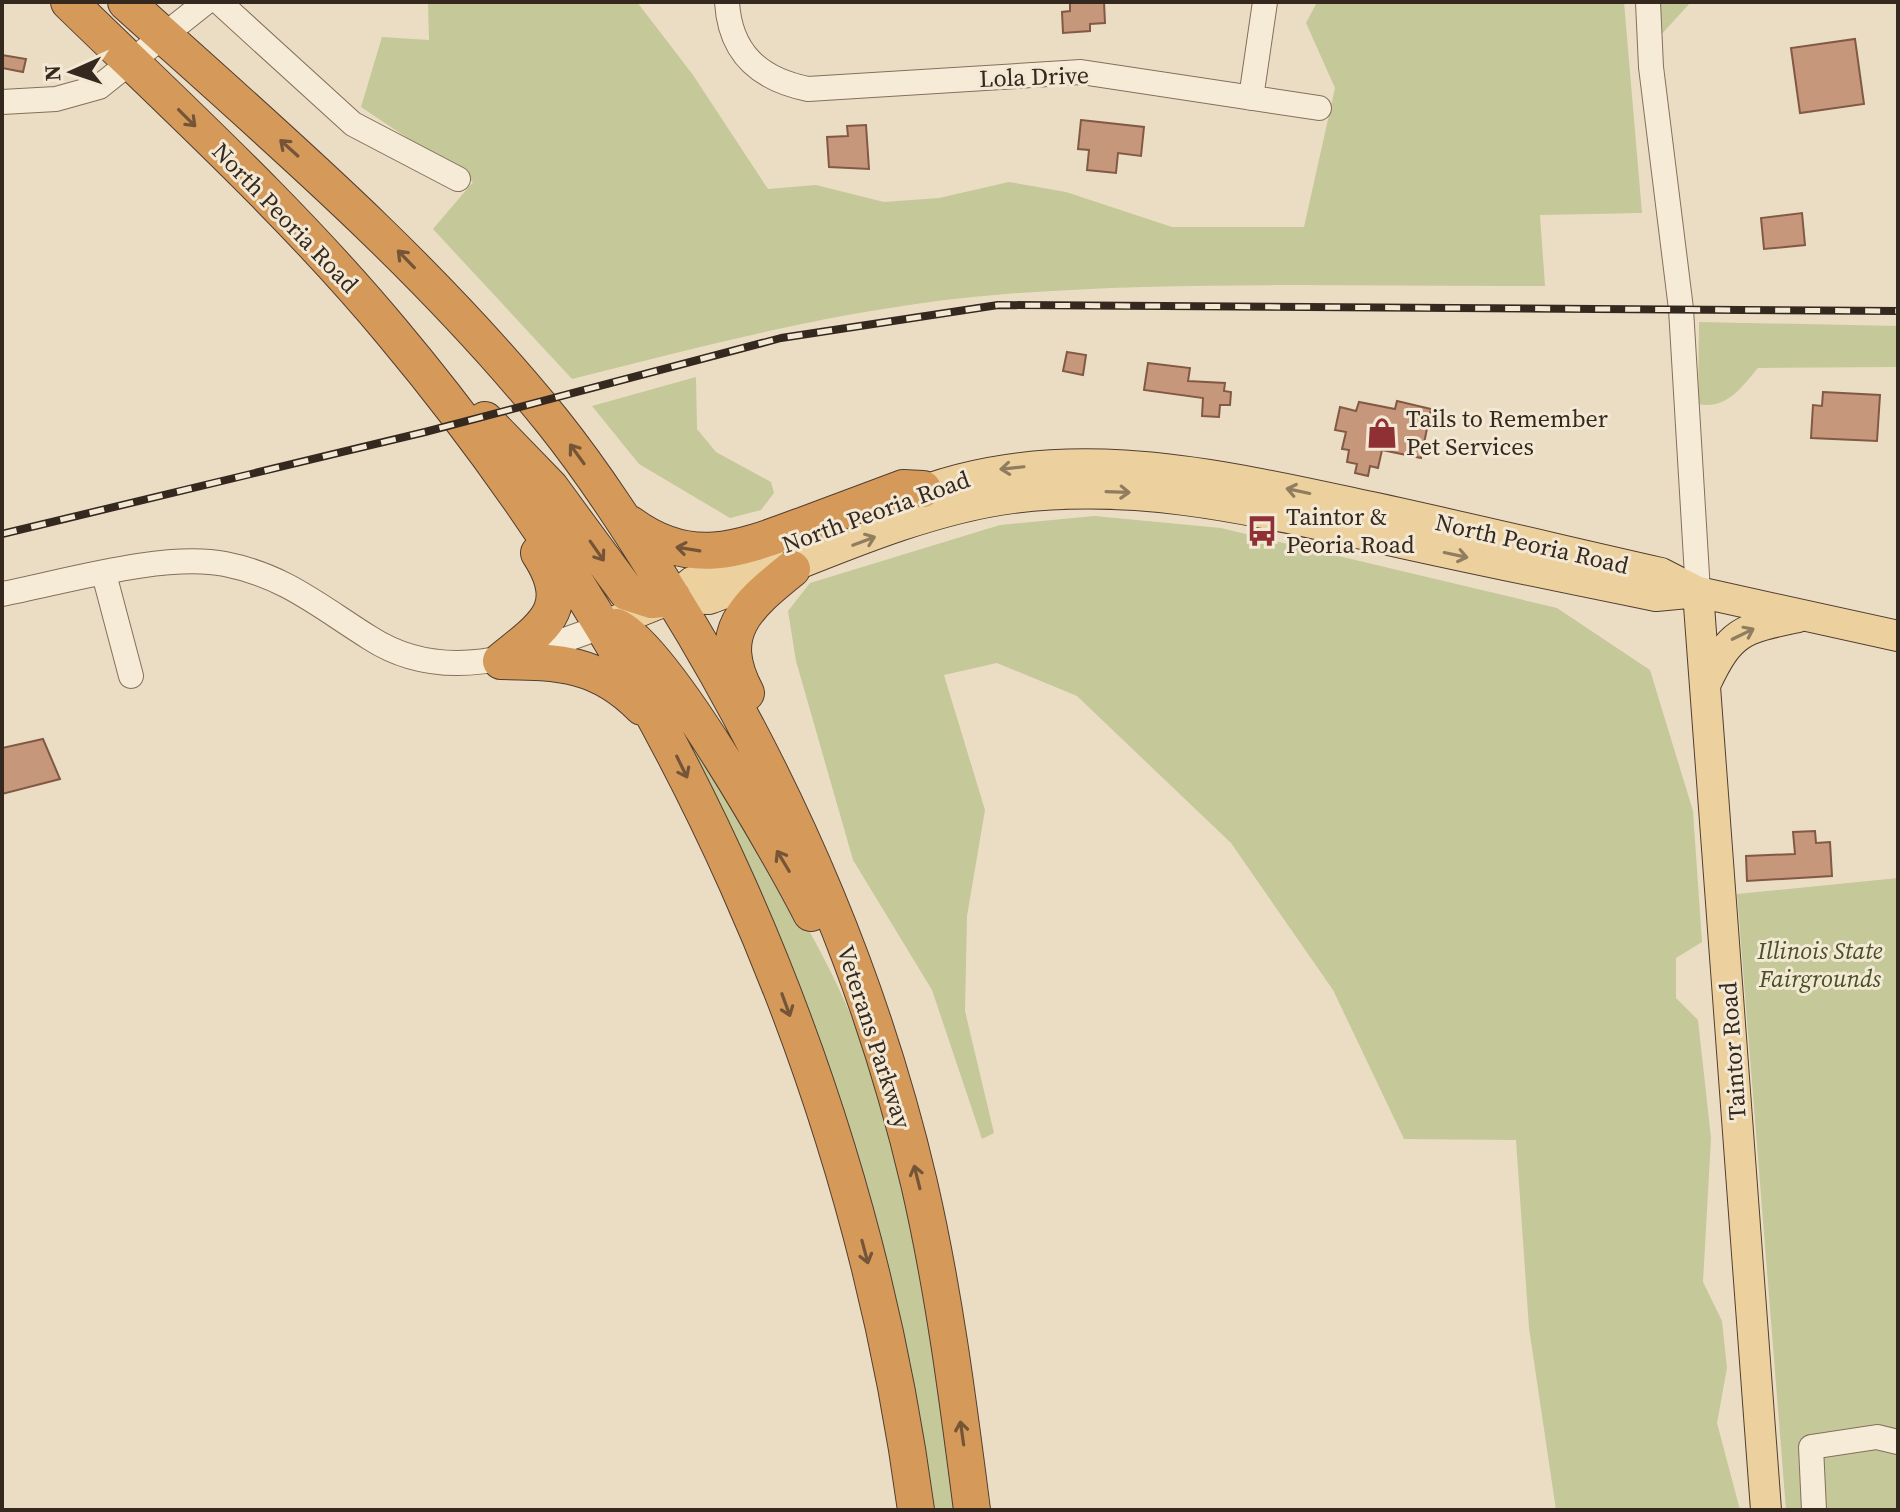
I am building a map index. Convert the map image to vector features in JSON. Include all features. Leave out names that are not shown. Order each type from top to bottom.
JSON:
[{"type":"highway","name":"North Peoria Road","points":[[69,2],[298,227],[391,331],[503,472],[603,626]]},
{"type":"highway","name":"North Peoria Road","points":[[126,2],[347,200],[412,265],[553,423],[622,518],[673,598]]},
{"type":"highway","points":[[391,331],[542,477],[627,592],[652,600],[673,598]]},
{"type":"highway","points":[[501,661],[541,627],[555,601],[556,587],[554,576],[504,498],[503,472]]},
{"type":"highway","points":[[622,518],[647,537],[667,545],[696,551],[728,551],[903,488],[923,489]]},
{"type":"highway","points":[[792,569],[746,611],[732,646],[733,667],[819,842],[836,920]]},
{"type":"highway","name":"Veterans Parkway","points":[[673,598],[762,754],[836,920],[874,1028],[919,1181],[931,1237],[972,1510]]},
{"type":"highway","points":[[603,626],[663,728],[754,920],[826,1113],[882,1321],[916,1510]]},
{"type":"highway","points":[[603,626],[626,631],[639,641],[722,759],[794,880],[874,1028]]},
{"type":"highway","points":[[501,661],[550,661],[590,671],[623,687],[663,728]]},
{"type":"main road","name":"North Peoria Road","points":[[603,626],[673,598],[692,582],[923,489],[1012,468],[1078,464],[1172,468],[1304,492],[1661,573],[1698,592],[1898,636]]},
{"type":"main road","name":"North Peoria Road","points":[[673,598],[709,599],[944,514],[1012,498],[1102,492],[1146,493],[1230,505],[1656,596],[1698,592]]},
{"type":"main road","name":"Taintor Road","points":[[1698,592],[1766,1510]]},
{"type":"main road","points":[[1706,683],[1721,651],[1737,635],[1804,615]]},
{"type":"street","points":[[2,102],[75,95],[99,87],[206,2]]},
{"type":"street","points":[[219,2],[353,124],[458,179]]},
{"type":"street","name":"Lola Drive","points":[[727,2],[728,25],[735,42],[752,66],[781,83],[808,89],[1081,72],[1319,108]]},
{"type":"street","points":[[1251,98],[1265,2]]},
{"type":"street","points":[[1648,2],[1651,67],[1681,309],[1698,592]]},
{"type":"street","points":[[2,594],[185,562],[220,563],[274,577],[394,650],[440,663],[501,661],[603,626]]},
{"type":"street","points":[[104,574],[131,676]]},
{"type":"street","points":[[1814,1510],[1811,1447],[1877,1437],[1898,1442]]},
{"type":"green space","points":[[428,2],[637,2],[693,75],[768,189],[816,185],[884,202],[939,198],[1009,182],[1066,192],[1172,227],[1304,227],[1335,88],[1306,23],[1317,2],[1624,2],[1642,213],[1540,215],[1545,286],[1141,287],[951,299],[842,316],[733,339],[572,379],[433,229],[473,182],[361,107],[382,37],[429,40]]},
{"type":"green space","points":[[1659,2],[1691,2],[1660,36]]},
{"type":"green space","points":[[1699,322],[1898,326],[1898,367],[1758,368],[1725,401],[1698,404]]},
{"type":"green space","points":[[696,377],[697,429],[716,452],[771,482],[774,493],[761,510],[730,518],[639,464],[592,406]]},
{"type":"green space","points":[[1094,516],[1221,528],[1557,608],[1650,670],[1693,811],[1702,942],[1676,958],[1676,998],[1698,1020],[1711,1138],[1703,1282],[1722,1321],[1727,1368],[1717,1423],[1740,1510],[1556,1510],[1529,1328],[1516,1140],[1404,1139],[1333,990],[1231,843],[1077,696],[997,663],[944,675],[985,810],[967,916],[965,1011],[994,1133],[982,1139],[932,990],[853,860],[796,661],[788,611],[810,583],[1000,525]]},
{"type":"green space","points":[[672,715],[787,892],[837,985],[858,1033],[875,1081],[903,1186],[933,1348],[957,1510],[931,1510],[915,1408]]},
{"type":"green space","name":"Illinois State Fairgrounds","points":[[1898,878],[1898,1510],[1786,1510],[1737,894]]},
{"type":"building","points":[[1070,2],[1104,2],[1105,23],[1090,24],[1090,31],[1063,33],[1062,12],[1070,11]]},
{"type":"building","points":[[1855,39],[1864,104],[1800,113],[1791,48]]},
{"type":"building","points":[[2,55],[26,59],[23,72],[2,68]]},
{"type":"building","points":[[1081,120],[1144,127],[1141,156],[1118,153],[1116,173],[1087,170],[1089,150],[1078,149]]},
{"type":"building","points":[[866,125],[869,169],[829,167],[827,137],[848,136],[847,126]]},
{"type":"building","points":[[1802,213],[1805,245],[1764,249],[1761,218]]},
{"type":"building","points":[[1067,352],[1086,355],[1083,375],[1063,371]]},
{"type":"building","points":[[1148,363],[1190,368],[1188,381],[1225,383],[1224,391],[1231,392],[1230,405],[1220,405],[1219,417],[1202,416],[1203,398],[1144,390]]},
{"type":"building","points":[[1823,392],[1880,395],[1877,441],[1811,438],[1813,405],[1822,406]]},
{"type":"building","points":[[1397,401],[1431,409],[1421,458],[1382,450],[1378,468],[1370,466],[1368,476],[1355,473],[1357,464],[1347,462],[1349,450],[1342,449],[1346,432],[1335,430],[1340,407],[1356,411],[1359,402],[1395,409]]},
{"type":"building","points":[[43,739],[60,779],[2,794],[2,748]]},
{"type":"building","points":[[1815,831],[1816,843],[1830,842],[1832,876],[1747,881],[1746,856],[1795,854],[1793,832]]},
{"type":"railway","points":[[2,534],[425,432],[781,338],[998,305],[1898,311]]},
{"type":"place","name":"Tails to Remember Pet Services","points":[[1382,433]]},
{"type":"place","name":"Taintor & Peoria Road","points":[[1262,531]]}]
